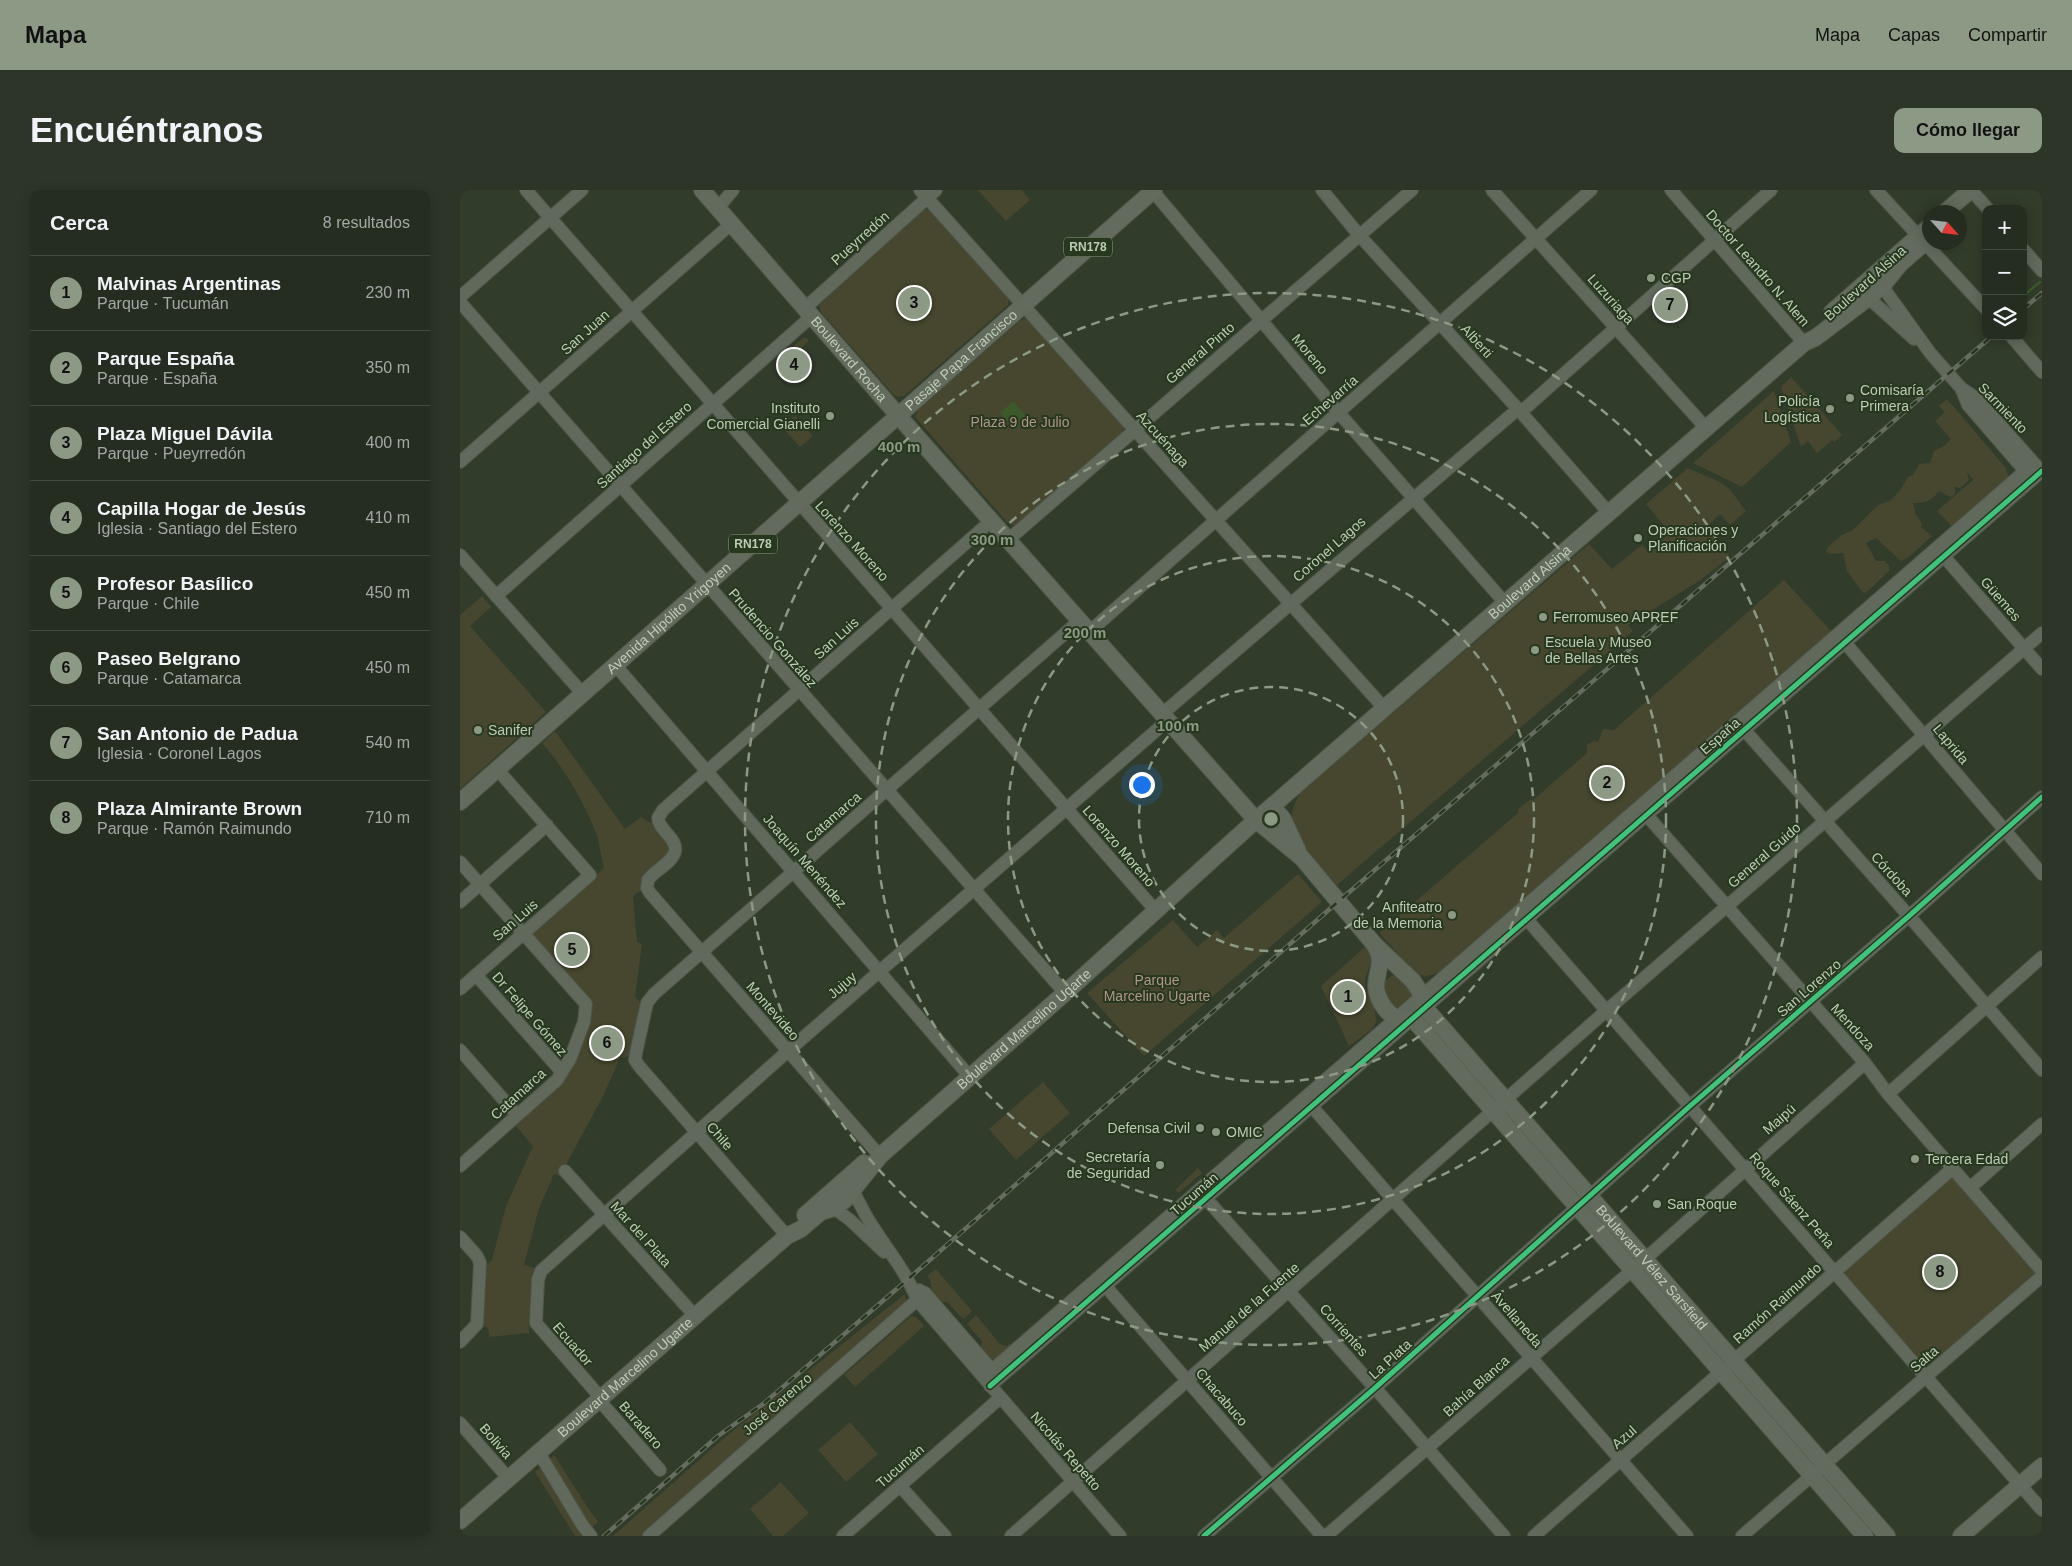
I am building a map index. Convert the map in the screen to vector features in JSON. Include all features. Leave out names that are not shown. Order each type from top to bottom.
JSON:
[{"type":"main road","name":"Boulevard Rocha","points":[[702,190],[991,521],[1256,820],[1302,858]]},
{"type":"main road","name":"RN178","points":[[1023,304],[1153,190]]},
{"type":"main road","points":[[1960,205],[1980,196]]},
{"type":"main road","points":[[1967,205],[1980,196]]},
{"type":"main road","name":"Boulevard Alsina","points":[[1256,820],[1804,343],[1815,338],[1863,293],[1900,264],[1922,239]]},
{"type":"main road","name":"Pasaje Papa Francisco","points":[[898,415],[1023,304]]},
{"type":"main road","name":"Avenida Hipólito Yrigoyen","points":[[460,802],[898,415]]},
{"type":"main road","points":[[1272,806],[1283,819],[1302,858]]},
{"type":"main road","name":"Boulevard Marcelino Ugarte","points":[[460,1521],[789,1235],[801,1229],[831,1201],[845,1200],[847,1187],[880,1156],[1065,993],[1256,820]]},
{"type":"main road","name":"Boulevard Vélez Sarsfield","points":[[1302,858],[1374,944],[1403,969],[1500,1106],[1578,1208],[1639,1264],[1735,1362],[1887,1536]]},
{"type":"main road","name":"Boulevard Vélez Sarsfield","points":[[1374,944],[1381,959],[1376,984],[1378,996],[1388,1012],[1405,1018],[1500,1106],[1591,1196],[1639,1264],[1722,1372],[1865,1536]]},
{"type":"main road","points":[[1961,1536],[2042,1466]]},
{"type":"street","name":"Lorenzo Moreno","points":[[526,190],[1156,911]]},
{"type":"street","points":[[460,297],[582,190]]},
{"type":"street","points":[[718,208],[733,190]]},
{"type":"street","name":"Moreno","points":[[1153,190],[1339,412],[1505,603]]},
{"type":"street","name":"Alberti","points":[[1322,190],[1609,513]]},
{"type":"street","name":"General Pinto","points":[[1008,540],[1412,190]]},
{"type":"street","name":"Luzuriaga","points":[[1492,190],[1706,428]]},
{"type":"street","name":"Echevarría","points":[[1084,626],[1215,520],[1591,190]]},
{"type":"street","name":"Doctor Leandro N. Alem","points":[[1671,190],[1804,343]]},
{"type":"street","name":"Coronel Lagos","points":[[1165,717],[1290,603],[1413,497],[1616,328],[1770,190]]},
{"type":"street","points":[[1876,190],[1922,233]]},
{"type":"street","name":"Azcuénaga","points":[[928,193],[1023,304],[1384,708]]},
{"type":"street","name":"Pueyrredón","points":[[808,312],[928,193]]},
{"type":"street","name":"San Juan","points":[[460,462],[731,224]]},
{"type":"street","points":[[1937,250],[1982,304]]},
{"type":"street","points":[[2024,250],[2042,271]]},
{"type":"street","name":"Sarmiento","points":[[1878,280],[1931,354],[1961,388],[1976,398],[2042,472]]},
{"type":"street","name":"Sarmiento","points":[[1863,293],[1931,354]]},
{"type":"street","name":"Prudencio González","points":[[460,302],[1065,993]]},
{"type":"street","name":"Santiago del Estero","points":[[496,596],[714,404],[808,312]]},
{"type":"street","points":[[2014,340],[2042,372]]},
{"type":"street","name":"Sarmiento","points":[[1961,388],[1968,405],[2025,471]]},
{"type":"street","points":[[2025,471],[2042,472]]},
{"type":"street","name":"España","points":[[1941,553],[2025,471]]},
{"type":"street","name":"España","points":[[1405,1018],[1941,553],[2042,472]]},
{"type":"street","name":"San Luis","points":[[647,884],[652,875],[673,857],[675,848],[672,840],[661,828],[658,818],[663,810],[991,521]]},
{"type":"street","name":"Güemes","points":[[1941,553],[2042,669]]},
{"type":"street","points":[[460,555],[583,694]]},
{"type":"street","name":"Catamarca","points":[[636,1053],[649,999],[979,709],[1084,626]]},
{"type":"street","name":"General Guido","points":[[1500,1106],[2042,633]]},
{"type":"street","name":"Laprida","points":[[1842,638],[2042,874]]},
{"type":"street","name":"Joaquín Menéndez","points":[[616,666],[970,1077]]},
{"type":"street","name":"Jujuy","points":[[539,1274],[788,1051],[1066,809],[1165,717]]},
{"type":"street","name":"Córdoba","points":[[1740,726],[1910,916],[2042,1070]]},
{"type":"street","points":[[460,902],[547,825],[497,769]]},
{"type":"street","name":"San Lorenzo","points":[[1591,1196],[1690,1106],[1910,916],[2042,797]]},
{"type":"street","name":"Mendoza","points":[[1642,811],[1865,1063],[1888,1094],[2042,1271]]},
{"type":"street","name":"San Luis","points":[[460,989],[590,874],[547,825]]},
{"type":"street","points":[[460,862],[523,934]]},
{"type":"street","name":"Montevideo","points":[[647,884],[650,893],[880,1156]]},
{"type":"street","name":"Roque Sáenz Peña","points":[[1523,915],[2042,1510]]},
{"type":"street","name":"Catamarca","points":[[460,1166],[557,1080],[570,1059],[584,1022],[586,1004],[523,934]]},
{"type":"street","points":[[1888,1094],[2042,956]]},
{"type":"street","name":"Dr Felipe Gómez","points":[[476,975],[562,1072]]},
{"type":"street","name":"Tucumán","points":[[990,1386],[1102,1282],[1405,1018]]},
{"type":"street","points":[[460,1050],[517,1115]]},
{"type":"street","name":"Chile","points":[[636,1053],[635,1060],[639,1066],[789,1235]]},
{"type":"street","name":"Maipú","points":[[1639,1264],[1865,1063]]},
{"type":"street","name":"Avellaneda","points":[[1309,1102],[1687,1536]]},
{"type":"street","name":"Manuel de la Fuente","points":[[1011,1536],[1500,1106]]},
{"type":"street","points":[[1970,1188],[2042,1124]]},
{"type":"street","name":"Ramón Raimundo","points":[[1735,1362],[1952,1168]]},
{"type":"street","name":"Mar del Plata","points":[[565,1171],[694,1316]]},
{"type":"street","name":"Nicolás Repetto","points":[[847,1187],[857,1196],[867,1218],[912,1285],[990,1386],[1120,1536]]},
{"type":"street","name":"Corrientes","points":[[1202,1195],[1375,1388],[1504,1536]]},
{"type":"street","name":"La Plata","points":[[1204,1536],[1375,1388],[1591,1196]]},
{"type":"street","name":"Nicolás Repetto","points":[[831,1201],[896,1262]]},
{"type":"street","points":[[460,1237],[477,1256],[480,1263],[477,1324],[460,1342]]},
{"type":"street","name":"Bahía Blanca","points":[[1326,1536],[1639,1264]]},
{"type":"street","name":"Ecuador","points":[[539,1274],[536,1323],[600,1399]]},
{"type":"street","name":"Salta","points":[[1742,1536],[2042,1276]]},
{"type":"street","name":"Tucumán","points":[[992,1370],[1102,1282]]},
{"type":"street","name":"Chacabuco","points":[[1102,1282],[1322,1536]]},
{"type":"street","name":"Nicolás Repetto","points":[[921,1297],[992,1370]]},
{"type":"street","name":"José Carenzo","points":[[649,1536],[921,1297]]},
{"type":"street","name":"Azul","points":[[1534,1536],[1735,1362]]},
{"type":"street","points":[[990,1386],[992,1370]]},
{"type":"street","name":"Tucumán","points":[[843,1536],[1000,1398]]},
{"type":"street","name":"Baradero","points":[[600,1399],[660,1470]]},
{"type":"street","name":"Bolivia","points":[[460,1423],[509,1479]]},
{"type":"street","points":[[539,1452],[591,1536]]},
{"type":"street","points":[[900,1486],[945,1536]]},
{"type":"green space","points":[[978,190],[1022,190],[1030,200],[1006,221]]},
{"type":"green space","points":[[923,209],[930,210],[1009,297],[1008,305],[904,396],[898,397],[893,394],[821,312],[819,305]]},
{"type":"green space","name":"Plaza 9 de Julio","points":[[1026,318],[1125,428],[1122,433],[1014,526],[1006,521],[915,417],[918,410],[1021,320]]},
{"type":"green space","points":[[803,338],[807,338],[809,341],[783,365],[778,359]]},
{"type":"green space","points":[[1791,377],[1842,435],[1834,442],[1832,440],[1817,453],[1808,441],[1802,446],[1800,444],[1781,387]]},
{"type":"green space","points":[[1774,391],[1791,442],[1742,487],[1693,463]]},
{"type":"green space","points":[[1947,399],[2006,468],[2009,480],[1954,528],[1937,511],[1973,480],[1967,471],[1969,480],[1960,488],[1955,487],[1955,494],[1951,497],[1939,491],[1928,501],[1913,503],[1916,515],[1922,523],[1921,527],[1932,536],[1909,557],[1901,561],[1876,538],[1866,543],[1876,561],[1885,561],[1889,566],[1889,571],[1868,591],[1863,593],[1847,571],[1843,553],[1830,554],[1826,551],[1842,535],[1853,530],[1878,505],[1890,501],[1901,489],[1908,477],[1913,475],[1919,464],[1930,463],[1934,451],[1944,446],[1951,439],[1935,421],[1945,412],[1939,406]]},
{"type":"green space","points":[[795,416],[813,436],[800,447],[782,427]]},
{"type":"green space","points":[[1688,468],[1726,486],[1746,511],[1730,525],[1720,514],[1705,528],[1730,557],[1699,581],[1628,625],[1633,631],[1337,885],[1311,856],[1295,832],[1292,824],[1292,812],[1300,793],[1589,544],[1612,569],[1642,545],[1648,551],[1670,533],[1646,504]]},
{"type":"green space","points":[[1784,580],[1832,632],[1443,972],[1426,976],[1417,975],[1379,933],[1518,813],[1519,808],[1533,800],[1587,753],[1587,745],[1594,741],[1598,742],[1603,729],[1614,730]]},
{"type":"green space","points":[[482,596],[491,607],[470,626],[546,712],[460,789],[460,615]]},
{"type":"green space","points":[[555,731],[625,829],[641,817],[649,822],[653,822],[669,844],[670,850],[643,889],[633,896],[637,942],[642,944],[635,997],[642,1004],[630,1056],[620,1058],[603,1096],[560,1176],[554,1174],[539,1208],[524,1265],[534,1268],[529,1333],[489,1337],[488,1328],[482,1325],[485,1266],[492,1260],[506,1206],[533,1146],[515,1125],[560,1084],[591,1008],[533,937],[533,933],[604,868],[597,837],[586,810],[573,786],[542,743]]},
{"type":"green space","name":"Parque Marcelino Ugarte","points":[[1298,874],[1322,902],[1144,1056],[1087,993],[1173,920],[1197,947],[1217,930],[1224,938]]},
{"type":"green space","points":[[1367,945],[1372,959],[1365,979],[1366,990],[1375,1008],[1376,1022],[1372,1029],[1349,1046],[1321,986]]},
{"type":"green space","points":[[1392,975],[1401,975],[1412,994],[1408,1002],[1402,1006],[1396,1007],[1389,1003],[1382,986]]},
{"type":"green space","points":[[1043,1082],[1070,1113],[1016,1160],[989,1129]]},
{"type":"green space","points":[[1198,1168],[1202,1173],[1179,1193],[1175,1190]]},
{"type":"green space","points":[[1950,1178],[1954,1179],[2035,1273],[1929,1366],[1921,1363],[1846,1277],[1845,1271]]},
{"type":"green space","points":[[936,1269],[972,1311],[963,1319],[947,1302],[940,1302],[932,1292],[930,1280],[927,1276]]},
{"type":"green space","points":[[905,1294],[906,1300],[904,1304],[643,1536],[613,1536],[723,1439]]},
{"type":"green space","points":[[976,1315],[1000,1344],[1007,1346],[1010,1344],[1009,1350],[996,1360],[991,1359],[981,1348],[982,1341],[967,1324]]},
{"type":"green space","points":[[911,1316],[916,1317],[924,1326],[855,1387],[844,1375]]},
{"type":"green space","points":[[850,1422],[878,1454],[846,1482],[818,1450]]},
{"type":"green space","points":[[554,1455],[598,1522],[589,1530],[547,1462]]},
{"type":"green space","points":[[544,1464],[585,1533],[582,1536],[575,1536],[535,1472]]},
{"type":"green space","points":[[781,1482],[809,1513],[783,1536],[773,1536],[750,1509]]},
{"type":"shaded area","points":[[1013,401],[1028,419],[1015,430],[1000,413]]},
{"type":"waterway","points":[[2024,295],[2040,282]]},
{"type":"railway","points":[[2027,306],[2042,293]]},
{"type":"railway","points":[[604,1536],[718,1436],[763,1404],[907,1280],[1332,907],[1987,340]]},
{"type":"cycle path","points":[[990,1386],[2042,471]]},
{"type":"cycle path","points":[[1204,1536],[1375,1388],[1690,1106],[1909,916],[2042,797]]},
{"type":"place","name":"CGP","points":[[1651,278]]},
{"type":"place","name":"Plaza Miguel Dávila","points":[[914,303]]},
{"type":"place","name":"San Antonio de Padua","points":[[1670,305]]},
{"type":"place","name":"Capilla Hogar de Jesús","points":[[794,365]]},
{"type":"place","name":"Comisaría Primera","points":[[1850,398]]},
{"type":"place","name":"Policía Logística","points":[[1830,409]]},
{"type":"place","name":"Instituto Comercial Gianelli","points":[[830,416]]},
{"type":"place","name":"Operaciones y Planificación","points":[[1638,538]]},
{"type":"place","name":"Ferromuseo APREF","points":[[1543,617]]},
{"type":"place","name":"Escuela y Museo de Bellas Artes","points":[[1535,650]]},
{"type":"place","name":"Sanifer","points":[[478,730]]},
{"type":"place","name":"Parque España","points":[[1607,783]]},
{"type":"place","name":"Anfiteatro de la Memoria","points":[[1452,915]]},
{"type":"place","name":"Profesor Basílico","points":[[572,950]]},
{"type":"place","name":"Malvinas Argentinas","points":[[1348,997]]},
{"type":"place","name":"Paseo Belgrano","points":[[607,1043]]},
{"type":"place","name":"Defensa Civil","points":[[1200,1128]]},
{"type":"place","name":"OMIC","points":[[1216,1132]]},
{"type":"place","name":"Tercera Edad","points":[[1915,1159]]},
{"type":"place","name":"Secretaría de Seguridad","points":[[1160,1165]]},
{"type":"place","name":"San Roque","points":[[1657,1204]]},
{"type":"place","name":"Plaza Almirante Brown","points":[[1940,1272]]}]
